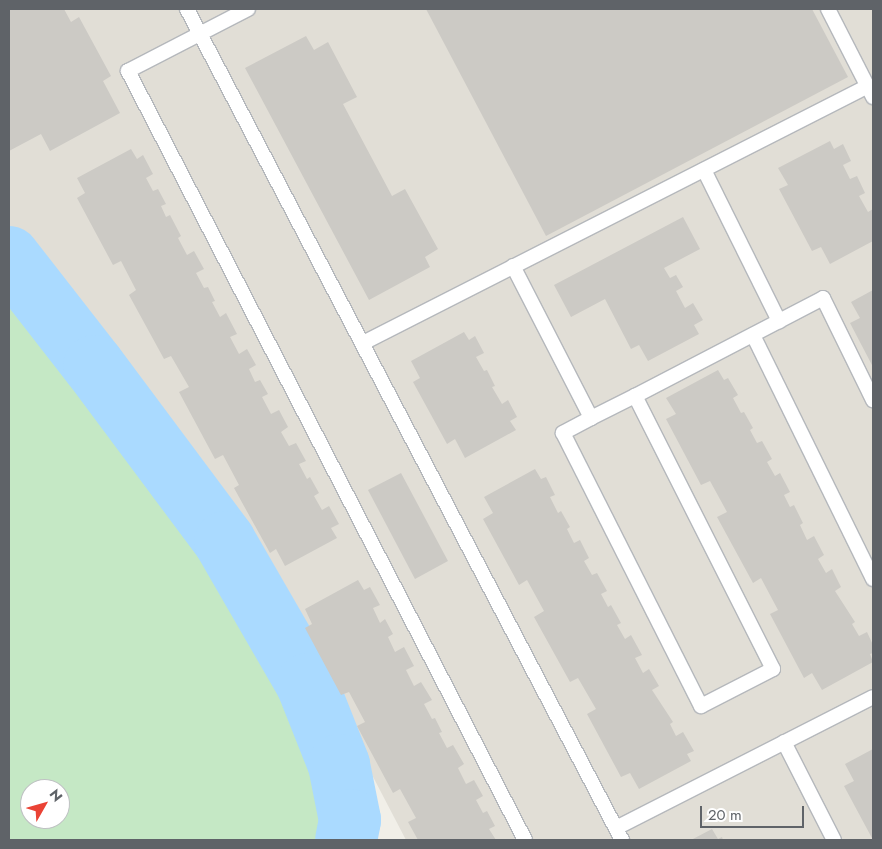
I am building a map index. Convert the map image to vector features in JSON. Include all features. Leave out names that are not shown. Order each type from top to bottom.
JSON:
[{"type":"lane","points":[[187,9],[619,834],[784,742],[873,697]]},
{"type":"lane","points":[[248,9],[128,71],[525,840]]},
{"type":"lane","points":[[363,343],[704,170],[871,92],[828,9]]},
{"type":"lane","points":[[704,170],[779,321]]},
{"type":"lane","points":[[513,266],[590,418]]},
{"type":"lane","points":[[635,396],[773,669],[701,706],[563,433],[823,298],[873,400]]},
{"type":"lane","points":[[752,335],[873,579]]},
{"type":"lane","points":[[784,742],[831,839]]},
{"type":"shaded area","points":[[9,9],[873,9],[873,840],[406,840],[275,589],[9,268]]},
{"type":"green space","points":[[9,292],[227,585],[319,754],[330,826],[325,840],[9,840]]},
{"type":"building","points":[[9,9],[64,9],[71,22],[79,17],[111,76],[103,81],[120,113],[50,151],[41,134],[9,151]]},
{"type":"building","points":[[426,9],[812,9],[848,77],[546,236]]},
{"type":"building","points":[[306,36],[314,50],[328,42],[357,97],[343,104],[392,196],[405,189],[438,249],[425,257],[430,267],[369,300],[245,68]]},
{"type":"building","points":[[830,141],[834,149],[843,144],[851,161],[843,165],[850,179],[857,176],[865,193],[859,196],[868,212],[873,209],[873,241],[830,264],[821,247],[812,251],[779,189],[788,185],[778,168]]},
{"type":"building","points":[[131,149],[137,159],[143,155],[153,174],[146,178],[153,191],[158,189],[166,204],[161,206],[166,217],[170,215],[181,236],[178,238],[187,255],[194,251],[204,269],[196,273],[204,288],[208,287],[215,301],[212,302],[220,317],[226,313],[237,334],[230,337],[239,354],[247,349],[256,365],[249,369],[255,382],[260,380],[268,394],[262,397],[271,414],[279,410],[288,427],[281,432],[289,446],[296,443],[306,461],[299,464],[307,479],[310,477],[319,493],[314,496],[322,510],[329,506],[339,524],[331,528],[337,538],[285,566],[276,549],[270,553],[234,488],[239,485],[223,455],[215,459],[179,392],[189,387],[171,356],[164,359],[129,295],[136,290],[121,261],[113,265],[77,198],[85,193],[77,178]]},
{"type":"building","points":[[683,217],[700,249],[664,268],[670,278],[676,275],[683,287],[676,291],[685,308],[693,303],[703,320],[694,325],[699,334],[648,361],[639,345],[631,349],[605,299],[571,317],[554,285]]},
{"type":"building","points":[[873,290],[873,367],[850,323],[860,318],[851,302]]},
{"type":"building","points":[[464,332],[469,340],[475,336],[484,353],[476,357],[484,371],[487,370],[495,386],[492,387],[502,404],[508,400],[517,417],[510,421],[516,430],[465,458],[455,439],[447,444],[413,382],[420,378],[411,361]]},
{"type":"building","points":[[718,370],[724,380],[728,378],[738,395],[733,398],[741,413],[744,412],[753,428],[750,430],[757,443],[762,441],[772,459],[767,462],[775,476],[780,473],[790,492],[784,495],[790,507],[794,505],[803,523],[800,525],[807,540],[814,536],[824,555],[818,559],[826,573],[832,569],[841,587],[835,591],[855,622],[852,624],[859,636],[867,632],[873,645],[873,653],[870,654],[873,662],[822,690],[812,673],[804,678],[770,614],[778,610],[761,578],[753,583],[717,517],[727,512],[710,481],[701,485],[666,419],[676,414],[666,398]]},
{"type":"building","points":[[535,469],[541,479],[546,477],[555,495],[550,497],[558,513],[561,511],[570,527],[567,529],[574,543],[580,540],[589,558],[584,561],[592,575],[597,573],[607,591],[601,594],[608,607],[611,605],[621,623],[617,625],[625,639],[631,635],[642,655],[635,658],[643,673],[649,669],[659,686],[652,690],[673,722],[670,724],[676,736],[683,732],[694,751],[687,754],[691,761],[639,789],[630,773],[621,777],[587,714],[596,709],[578,678],[570,682],[534,617],[544,611],[527,580],[519,585],[483,519],[493,513],[484,497]]},
{"type":"building","points":[[401,473],[448,561],[415,579],[368,490]]},
{"type":"building","points":[[358,580],[364,590],[370,587],[380,605],[373,608],[380,623],[385,619],[393,634],[388,637],[395,652],[404,647],[414,666],[406,670],[414,686],[421,682],[432,700],[424,704],[432,719],[435,718],[442,732],[439,733],[447,748],[453,745],[464,764],[458,768],[466,784],[474,780],[483,796],[476,800],[483,813],[487,811],[495,826],[489,829],[496,840],[418,840],[408,822],[416,818],[400,789],[393,793],[357,726],[365,722],[349,692],[341,695],[305,628],[312,624],[305,609]]},
{"type":"building","points":[[873,749],[873,840],[844,786],[854,781],[845,764]]},
{"type":"building","points":[[712,829],[718,839],[722,837],[723,840],[691,840]]},
{"type":"waterway","points":[[9,257],[94,366],[225,542],[307,684],[339,765],[350,820],[346,840]]}]
